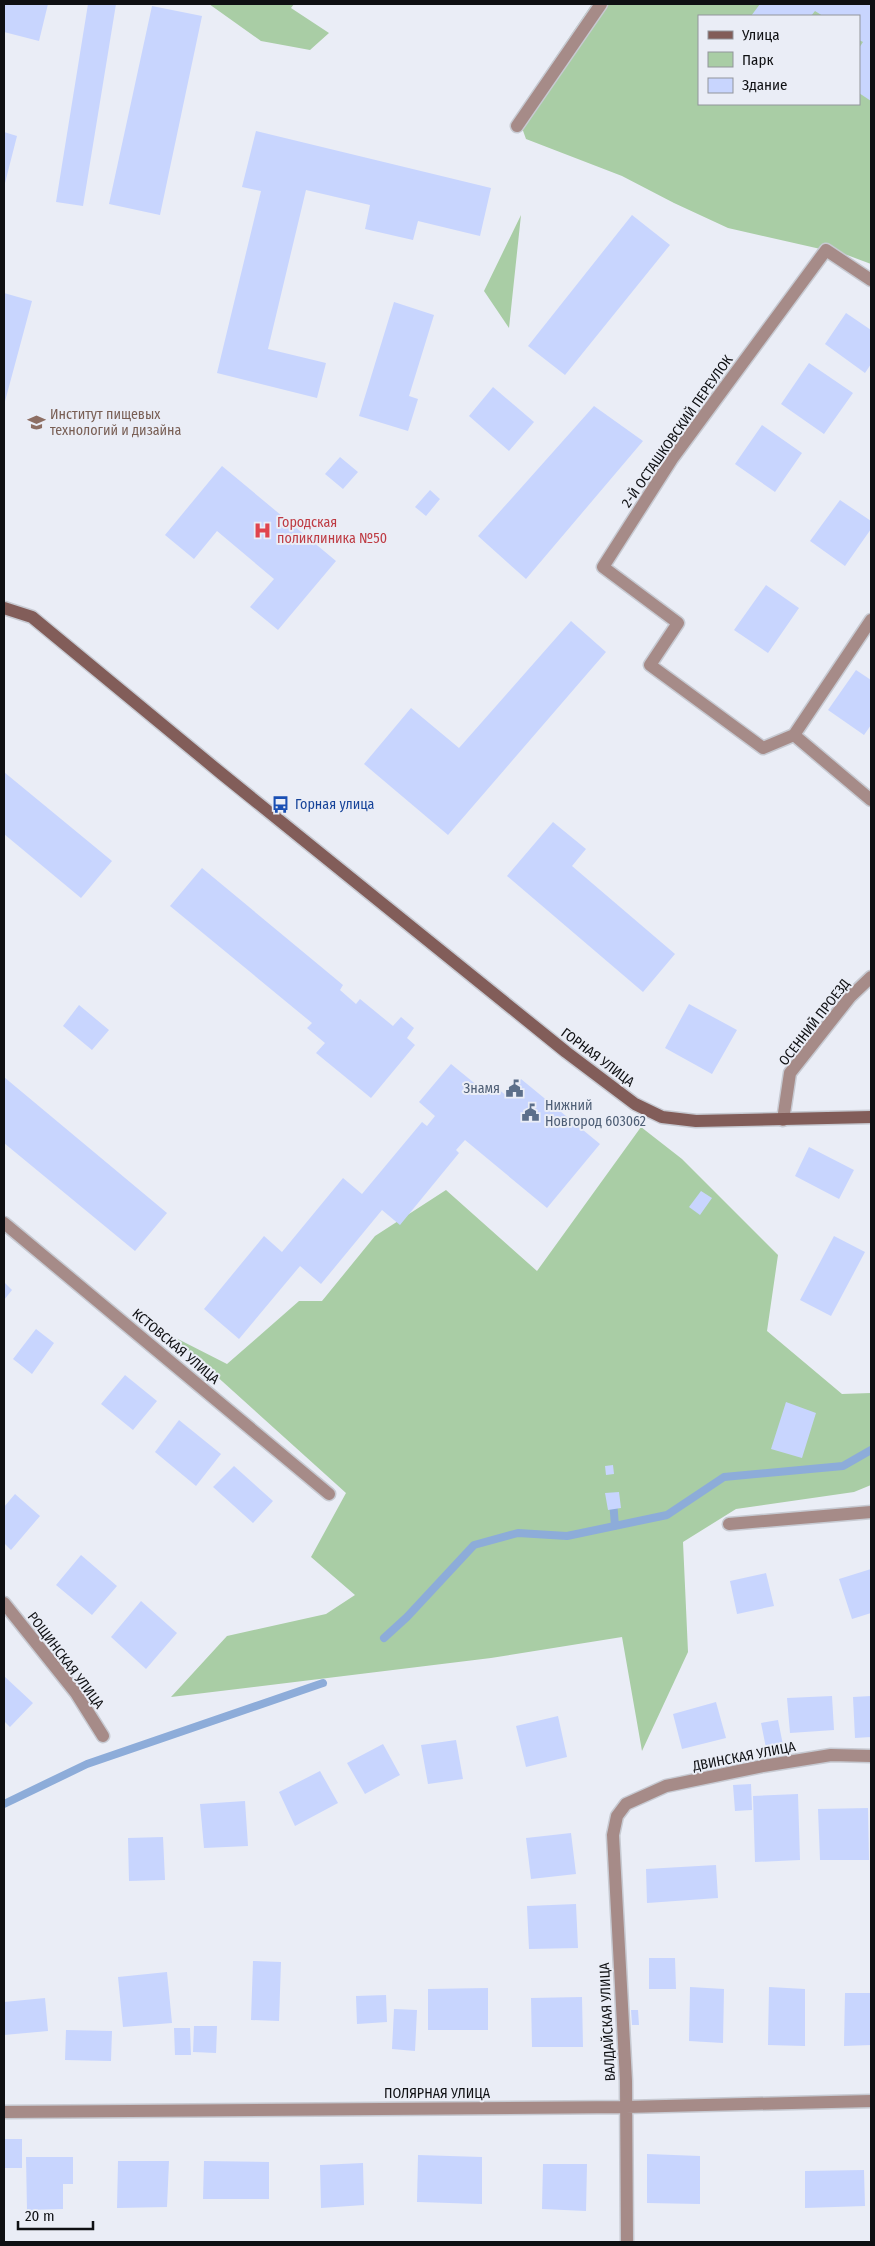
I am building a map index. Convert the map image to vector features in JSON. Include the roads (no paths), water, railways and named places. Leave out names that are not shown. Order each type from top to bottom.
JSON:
[{"type":"main road","name":"ГОРНАЯ УЛИЦА","points":[[4,608],[32,617],[45,627],[222,774],[559,1046],[635,1104],[662,1117],[696,1122],[871,1117]]},
{"type":"street","points":[[517,126],[601,4]]},
{"type":"street","name":"2-Й ОСТАШКОВСКИЙ ПЕРЕУЛОК","points":[[794,735],[764,748],[650,665],[678,623],[603,567],[672,459],[826,250],[871,280]]},
{"type":"street","points":[[871,620],[794,735],[871,800]]},
{"type":"street","name":"ОСЕННИЙ ПРОЕЗД","points":[[783,1120],[790,1073],[850,997],[871,977]]},
{"type":"street","name":"КСТОВСКАЯ УЛИЦА","points":[[4,1223],[329,1494]]},
{"type":"street","points":[[729,1524],[871,1512]]},
{"type":"street","name":"РОЩИНСКАЯ УЛИЦА","points":[[4,1603],[76,1693],[102,1736]]},
{"type":"street","name":"ДВИНСКАЯ УЛИЦА","points":[[626,1804],[666,1786],[764,1766],[831,1755],[871,1756]]},
{"type":"street","name":"ВАЛДАЙСКАЯ УЛИЦА","points":[[626,1804],[617,1816],[613,1835],[626,2107],[626,2242]]},
{"type":"street","name":"ПОЛЯРНАЯ УЛИЦА","points":[[4,2112],[626,2107],[871,2101]]},
{"type":"waterway","points":[[384,1638],[407,1617],[474,1545],[518,1533],[567,1536],[667,1515],[724,1477],[843,1466],[871,1450]]},
{"type":"waterway","points":[[613,1500],[615,1526]]},
{"type":"waterway","points":[[4,1804],[87,1764],[323,1683]]},
{"type":"place","name":"Институт пищевых технологий и дизайна","points":[[36,422]]},
{"type":"place","name":"Городская поликлиника №50","points":[[263,530]]},
{"type":"place","name":"Горная улица","points":[[281,804]]},
{"type":"place","name":"Знамя","points":[[514,1088]]},
{"type":"place","name":"Нижний Новгород 603062","points":[[531,1113]]}]
